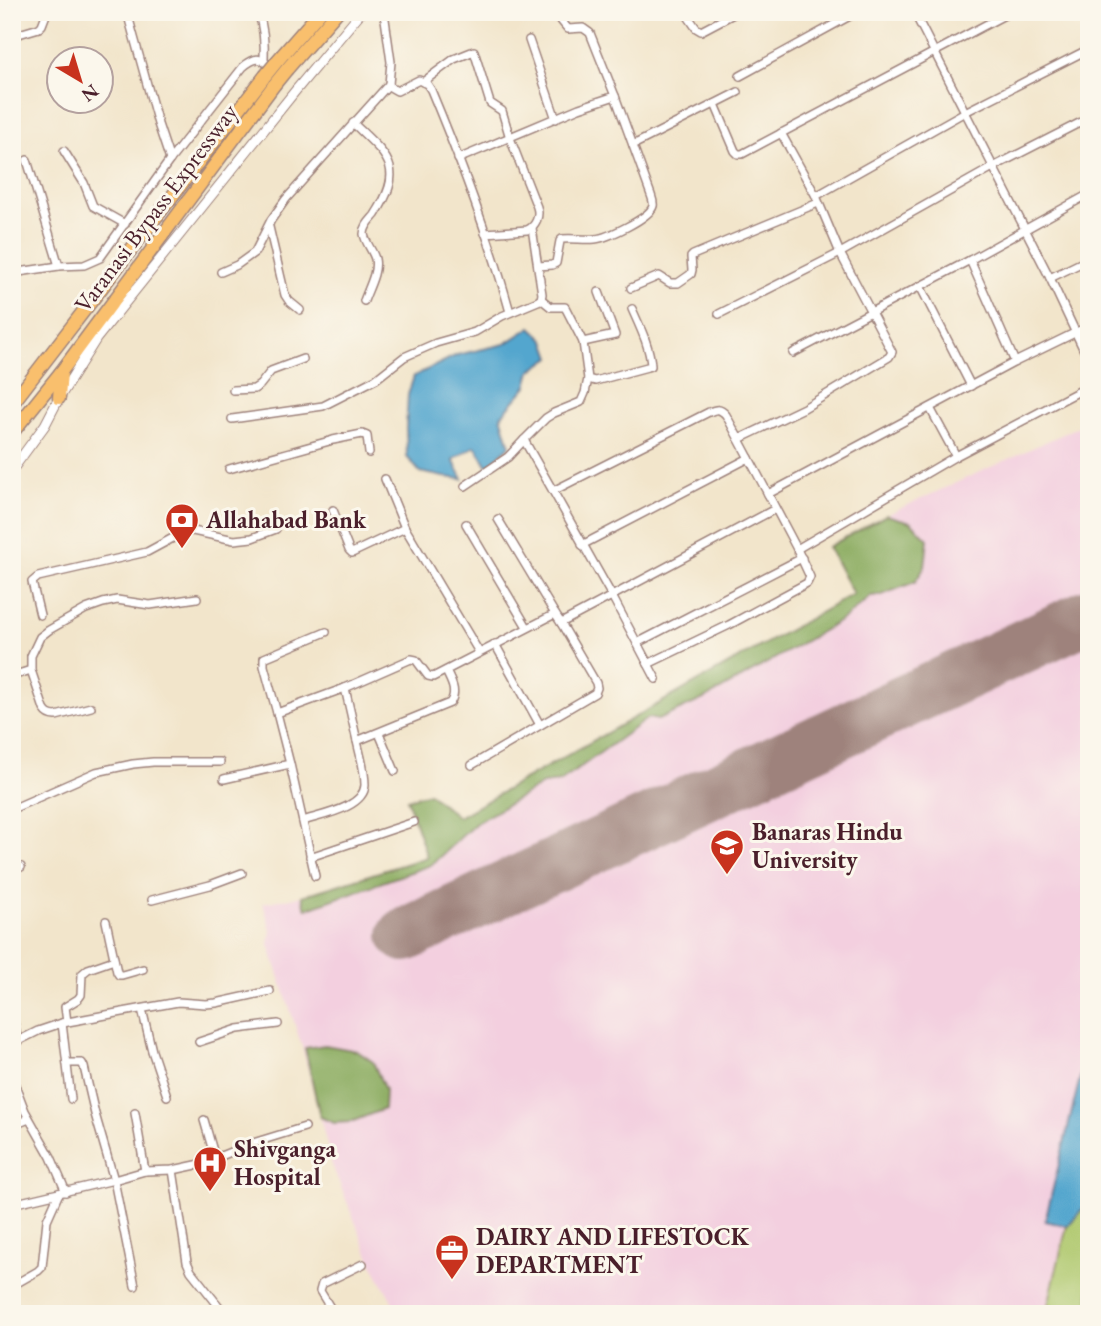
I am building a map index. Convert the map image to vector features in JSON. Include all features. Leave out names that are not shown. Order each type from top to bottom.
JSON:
[{"type":"highway","name":"Varanasi Bypass Expressway","points":[[283,64],[320,12]]},
{"type":"highway","name":"Varanasi Bypass Expressway","points":[[12,404],[269,80],[337,12]]},
{"type":"highway","name":"Varanasi Bypass Expressway","points":[[12,433],[61,372],[269,80]]},
{"type":"highway","points":[[59,398],[61,372]]},
{"type":"street","points":[[12,36],[39,28],[47,12]]},
{"type":"street","points":[[127,12],[170,160]]},
{"type":"street","points":[[258,12],[264,30],[264,60]]},
{"type":"street","points":[[12,470],[45,425],[96,339],[361,12]]},
{"type":"street","points":[[221,272],[255,252],[286,199],[389,84],[391,62],[384,12]]},
{"type":"street","points":[[538,265],[556,263],[560,240],[601,238],[626,227],[653,206],[634,145],[590,33],[583,28],[568,29],[554,12]]},
{"type":"street","points":[[685,12],[693,25],[701,31],[737,12]]},
{"type":"street","points":[[740,76],[845,15],[857,12]]},
{"type":"street","points":[[914,12],[1025,228],[1089,361]]},
{"type":"street","points":[[715,104],[735,151],[742,154],[1010,12]]},
{"type":"street","points":[[528,40],[556,118]]},
{"type":"street","points":[[631,288],[659,276],[670,283],[677,283],[691,274],[693,255],[817,199],[965,112],[1089,49]]},
{"type":"street","points":[[423,82],[454,59],[474,51],[490,103],[502,111],[539,217],[532,228],[527,230],[485,233]]},
{"type":"street","points":[[12,273],[83,265],[100,258],[170,160],[250,60],[264,60],[296,90]]},
{"type":"street","points":[[389,84],[397,91],[419,80],[431,90],[485,233],[510,312]]},
{"type":"street","points":[[634,145],[738,92]]},
{"type":"street","points":[[458,159],[615,96]]},
{"type":"street","points":[[719,314],[840,253],[993,167],[1089,118]]},
{"type":"street","points":[[353,123],[385,154],[390,164],[391,176],[386,195],[364,233],[376,264],[364,301]]},
{"type":"street","points":[[739,439],[804,408],[889,357],[892,352],[840,253],[817,199],[781,133]]},
{"type":"street","points":[[64,151],[93,206],[125,224]]},
{"type":"street","points":[[27,160],[59,266]]},
{"type":"street","points":[[793,353],[1089,194]]},
{"type":"street","points":[[268,227],[285,295],[300,310]]},
{"type":"street","points":[[532,228],[541,299]]},
{"type":"street","points":[[1050,278],[1089,258]]},
{"type":"street","points":[[970,260],[1016,362]]},
{"type":"street","points":[[920,286],[971,386]]},
{"type":"street","points":[[583,342],[615,335],[599,292]]},
{"type":"street","points":[[232,419],[323,406],[376,379],[404,357],[436,343],[475,332],[510,312],[541,299]]},
{"type":"street","points":[[465,486],[508,457],[546,418],[581,402],[585,393],[588,379],[583,342],[565,307],[551,307],[541,299]]},
{"type":"street","points":[[588,379],[595,381],[651,366],[644,336],[632,309]]},
{"type":"street","points":[[768,494],[1089,326]]},
{"type":"street","points":[[233,390],[254,389],[261,385],[271,371],[303,359]]},
{"type":"street","points":[[797,549],[956,456],[1089,386]]},
{"type":"street","points":[[930,408],[956,456]]},
{"type":"street","points":[[552,491],[709,412],[717,409],[726,415],[810,577],[807,583],[729,625],[648,664]]},
{"type":"street","points":[[229,469],[362,434],[367,436],[369,453]]},
{"type":"street","points":[[524,440],[656,679]]},
{"type":"street","points":[[582,545],[749,458]]},
{"type":"street","points":[[385,480],[405,528],[479,652]]},
{"type":"street","points":[[561,622],[775,509]]},
{"type":"street","points":[[333,510],[352,553],[405,528]]},
{"type":"street","points":[[472,765],[595,692],[597,688],[561,622],[498,519]]},
{"type":"street","points":[[466,524],[527,628]]},
{"type":"street","points":[[40,615],[32,582],[38,577],[147,552],[184,532],[192,531],[234,540],[252,538],[276,529]]},
{"type":"street","points":[[637,643],[802,558]]},
{"type":"street","points":[[91,707],[51,716],[44,709],[31,670],[31,656],[40,636],[86,609],[103,603],[117,600],[150,605],[197,598]]},
{"type":"street","points":[[277,713],[345,688],[411,659],[416,660],[428,676],[433,677],[555,614]]},
{"type":"street","points":[[315,876],[264,658],[326,632]]},
{"type":"street","points":[[495,644],[540,725]]},
{"type":"street","points":[[12,676],[31,670]]},
{"type":"street","points":[[357,741],[450,703],[454,692],[446,671]]},
{"type":"street","points":[[303,821],[349,806],[363,794],[364,777],[345,688]]},
{"type":"street","points":[[379,733],[395,771]]},
{"type":"street","points":[[12,809],[96,772],[133,764],[220,762]]},
{"type":"street","points":[[223,779],[290,764]]},
{"type":"street","points":[[310,857],[414,822]]},
{"type":"street","points":[[12,871],[21,867]]},
{"type":"street","points":[[152,900],[200,888],[242,873]]},
{"type":"street","points":[[106,921],[118,975],[143,969]]},
{"type":"street","points":[[71,1099],[65,1007],[81,995],[82,974],[88,969],[114,960]]},
{"type":"street","points":[[12,1013],[15,1043],[37,1031],[64,1022],[178,1002],[206,1004],[270,990]]},
{"type":"street","points":[[142,1009],[167,1096]]},
{"type":"street","points":[[199,1042],[238,1029],[278,1024]]},
{"type":"street","points":[[67,1063],[79,1062],[84,1067],[114,1180],[135,1286]]},
{"type":"street","points":[[12,1077],[29,1119],[51,1157],[63,1193],[47,1220],[42,1267],[17,1283]]},
{"type":"street","points":[[135,1113],[145,1171]]},
{"type":"street","points":[[12,1126],[29,1119]]},
{"type":"street","points":[[204,1120],[215,1158]]},
{"type":"street","points":[[12,1204],[145,1171],[173,1170],[201,1164],[253,1143],[305,1127]]},
{"type":"street","points":[[173,1170],[187,1262],[225,1314]]},
{"type":"street","points":[[334,1314],[320,1291],[321,1287],[363,1264]]},
{"type":"shaded area","name":"Banaras Hindu University","points":[[1089,422],[1089,1314],[399,1314],[373,1266],[332,1165],[303,1050],[269,944],[271,930],[263,903],[302,896],[427,857],[407,799],[429,793],[458,817],[853,594],[828,547],[886,515]]},
{"type":"green space","points":[[886,515],[911,522],[928,539],[925,567],[915,582],[882,595],[871,596],[845,618],[708,697],[658,720],[648,718],[560,782],[543,784],[476,823],[431,865],[306,909],[302,896],[427,857],[407,799],[429,793],[458,817],[853,594],[828,547]]},
{"type":"green space","points":[[325,1045],[357,1051],[373,1062],[385,1090],[384,1109],[351,1122],[334,1123],[320,1117],[305,1048]]},
{"type":"green space","points":[[1089,1203],[1089,1314],[1071,1314],[1048,1305],[1067,1226]]},
{"type":"water","points":[[531,327],[545,340],[551,357],[531,371],[527,386],[501,416],[510,446],[488,466],[475,446],[453,460],[463,479],[420,472],[407,457],[408,395],[414,376],[457,355],[505,344]]},
{"type":"water","points":[[1089,1041],[1089,1203],[1067,1226],[1045,1221]]},
{"type":"runway","points":[[405,935],[1088,616]]},
{"type":"place","name":"Allahabad Bank","points":[[182,550]]},
{"type":"place","name":"Banaras Hindu University","points":[[727,876]]},
{"type":"place","name":"Shivganga Hospital","points":[[210,1193]]},
{"type":"place","name":"DAIRY AND LIFESTOCK DEPARTMENT","points":[[452,1281]]}]
